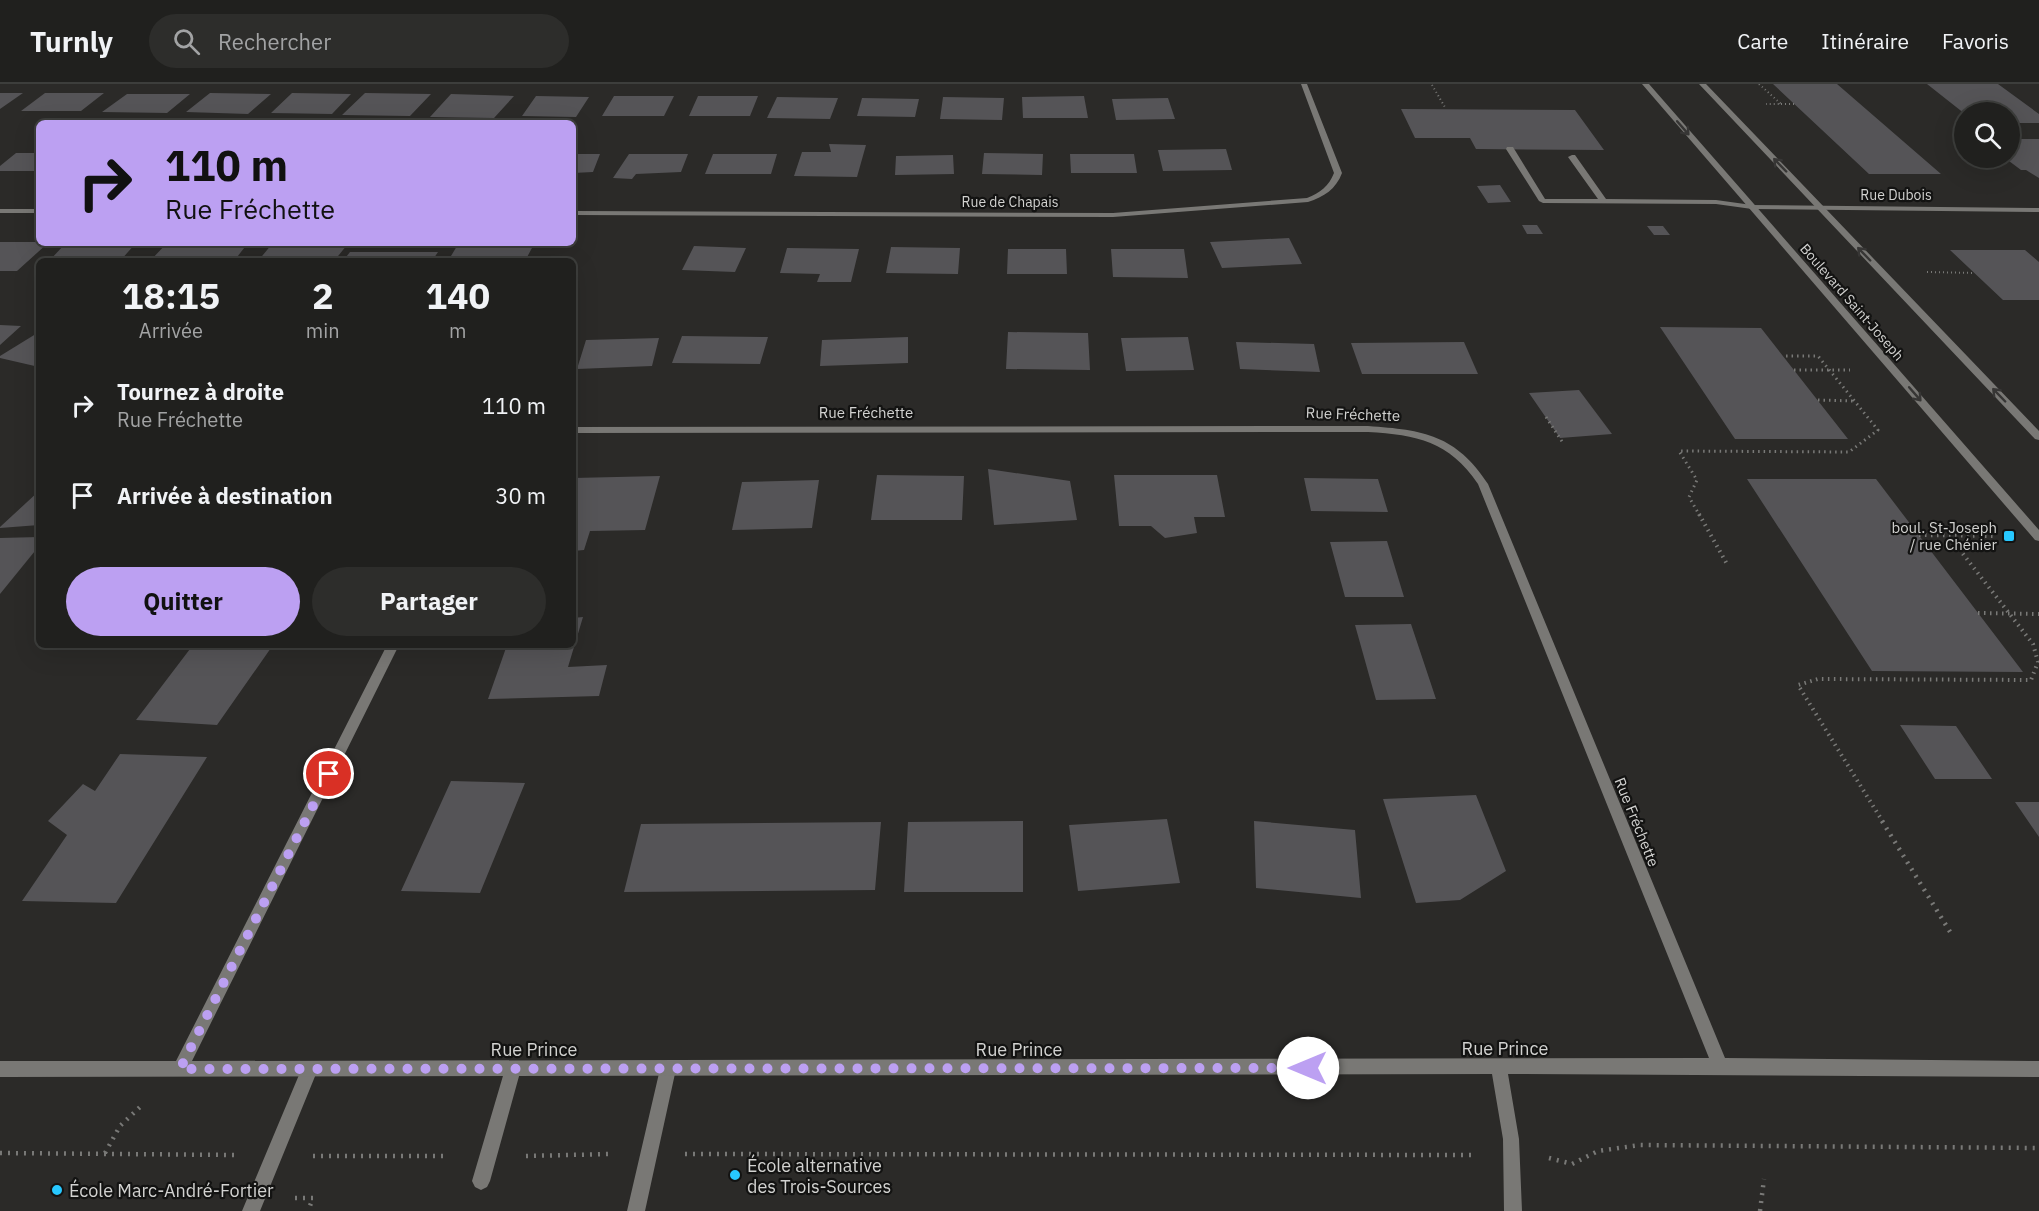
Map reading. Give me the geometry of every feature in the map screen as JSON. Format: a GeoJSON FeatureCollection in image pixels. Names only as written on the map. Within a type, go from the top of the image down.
{"type":"FeatureCollection","features":[{"type":"Feature","properties":{"kind":"street","name":"Rue de Chapais"},"geometry":{"type":"LineString","coordinates":[[576,213],[1088,215],[1276,204],[1308,200],[1319,196],[1334,184],[1338,173],[1304,84]]}},
{"type":"Feature","properties":{"kind":"street","name":"Boulevard Saint-Joseph"},"geometry":{"type":"LineString","coordinates":[[1645,84],[2039,537]]}},
{"type":"Feature","properties":{"kind":"street"},"geometry":{"type":"LineString","coordinates":[[1702,84],[2039,437]]}},
{"type":"Feature","properties":{"kind":"street","name":"Rue Dubois"},"geometry":{"type":"LineString","coordinates":[[1510,149],[1543,201],[1716,202],[1752,207],[2039,210]]}},
{"type":"Feature","properties":{"kind":"street"},"geometry":{"type":"LineString","coordinates":[[1572,157],[1603,201]]}},
{"type":"Feature","properties":{"kind":"street"},"geometry":{"type":"LineString","coordinates":[[0,211],[36,211]]}},
{"type":"Feature","properties":{"kind":"street","name":"Rue Fréchette"},"geometry":{"type":"LineString","coordinates":[[576,430],[1368,429],[1416,433],[1437,440],[1457,452],[1474,467],[1483,484],[1720,1066]]}},
{"type":"Feature","properties":{"kind":"street"},"geometry":{"type":"LineString","coordinates":[[180,1069],[391,648]]}},
{"type":"Feature","properties":{"kind":"street","name":"Rue Prince"},"geometry":{"type":"LineString","coordinates":[[0,1069],[1720,1066],[2039,1069]]}},
{"type":"Feature","properties":{"kind":"street"},"geometry":{"type":"LineString","coordinates":[[1498,1067],[1508,1102],[1514,1155],[1513,1211]]}},
{"type":"Feature","properties":{"kind":"street"},"geometry":{"type":"LineString","coordinates":[[251,1211],[310,1069]]}},
{"type":"Feature","properties":{"kind":"street"},"geometry":{"type":"LineString","coordinates":[[482,1181],[513,1069]]}},
{"type":"Feature","properties":{"kind":"street"},"geometry":{"type":"LineString","coordinates":[[636,1211],[668,1069]]}},
{"type":"Feature","properties":{"kind":"path"},"geometry":{"type":"LineString","coordinates":[[1760,84],[1781,104]]}},
{"type":"Feature","properties":{"kind":"path"},"geometry":{"type":"LineString","coordinates":[[1432,85],[1446,110]]}},
{"type":"Feature","properties":{"kind":"path"},"geometry":{"type":"LineString","coordinates":[[1760,104],[1795,104]]}},
{"type":"Feature","properties":{"kind":"path"},"geometry":{"type":"LineString","coordinates":[[1918,272],[1974,273]]}},
{"type":"Feature","properties":{"kind":"path"},"geometry":{"type":"LineString","coordinates":[[1727,564],[1689,497],[1697,480],[1679,451],[1849,452],[1878,430],[1818,356],[1783,356]]}},
{"type":"Feature","properties":{"kind":"path"},"geometry":{"type":"LineString","coordinates":[[1794,370],[1855,370]]}},
{"type":"Feature","properties":{"kind":"path"},"geometry":{"type":"LineString","coordinates":[[1818,400],[1854,401]]}},
{"type":"Feature","properties":{"kind":"path"},"geometry":{"type":"LineString","coordinates":[[1546,417],[1563,443]]}},
{"type":"Feature","properties":{"kind":"path"},"geometry":{"type":"LineString","coordinates":[[1919,536],[1993,536]]}},
{"type":"Feature","properties":{"kind":"path"},"geometry":{"type":"LineString","coordinates":[[1949,536],[2033,644],[2038,662],[2031,680],[1818,679],[1798,685],[1952,935]]}},
{"type":"Feature","properties":{"kind":"path"},"geometry":{"type":"LineString","coordinates":[[1978,613],[2039,614]]}},
{"type":"Feature","properties":{"kind":"path"},"geometry":{"type":"LineString","coordinates":[[105,1154],[120,1126]]}},
{"type":"Feature","properties":{"kind":"path"},"geometry":{"type":"LineString","coordinates":[[317,1156],[649,1153],[1514,1155],[1549,1158],[1572,1164],[1598,1151],[1640,1145],[2039,1148]]}},
{"type":"Feature","properties":{"kind":"path"},"geometry":{"type":"LineString","coordinates":[[0,1153],[236,1155]]}},
{"type":"Feature","properties":{"kind":"path"},"geometry":{"type":"LineString","coordinates":[[1760,1211],[1764,1179]]}},
{"type":"Feature","properties":{"kind":"path"},"geometry":{"type":"LineString","coordinates":[[308,1211],[313,1198]]}},
{"type":"Feature","properties":{"kind":"building"},"geometry":{"type":"Polygon","coordinates":[[[1773,84],[1837,84],[1941,174],[1869,174],[1773,84]]]}},
{"type":"Feature","properties":{"kind":"building"},"geometry":{"type":"Polygon","coordinates":[[[1927,84],[1998,84],[2039,114],[2039,123],[2020,123],[2020,102],[1954,102],[1954,105],[1927,84]]]}},
{"type":"Feature","properties":{"kind":"building"},"geometry":{"type":"Polygon","coordinates":[[[0,93],[23,93],[0,109],[0,93]]]}},
{"type":"Feature","properties":{"kind":"building"},"geometry":{"type":"Polygon","coordinates":[[[45,93],[104,93],[81,111],[21,111],[45,93]]]}},
{"type":"Feature","properties":{"kind":"building"},"geometry":{"type":"Polygon","coordinates":[[[210,93],[271,94],[248,114],[186,112],[210,93]]]}},
{"type":"Feature","properties":{"kind":"building"},"geometry":{"type":"Polygon","coordinates":[[[292,93],[351,94],[332,114],[271,113],[292,93]]]}},
{"type":"Feature","properties":{"kind":"building"},"geometry":{"type":"Polygon","coordinates":[[[365,93],[431,94],[410,116],[342,115],[365,93]]]}},
{"type":"Feature","properties":{"kind":"building"},"geometry":{"type":"Polygon","coordinates":[[[127,94],[190,94],[167,113],[102,112],[127,94]]]}},
{"type":"Feature","properties":{"kind":"building"},"geometry":{"type":"Polygon","coordinates":[[[451,94],[514,96],[494,118],[430,117],[451,94]]]}},
{"type":"Feature","properties":{"kind":"building"},"geometry":{"type":"Polygon","coordinates":[[[536,96],[589,97],[576,117],[522,116],[536,96]]]}},
{"type":"Feature","properties":{"kind":"building"},"geometry":{"type":"Polygon","coordinates":[[[614,96],[674,96],[664,116],[602,116],[614,96]]]}},
{"type":"Feature","properties":{"kind":"building"},"geometry":{"type":"Polygon","coordinates":[[[698,96],[758,96],[750,116],[689,116],[698,96]]]}},
{"type":"Feature","properties":{"kind":"building"},"geometry":{"type":"Polygon","coordinates":[[[1084,96],[1088,118],[1023,118],[1022,97],[1084,96]]]}},
{"type":"Feature","properties":{"kind":"building"},"geometry":{"type":"Polygon","coordinates":[[[777,97],[838,98],[830,119],[767,118],[777,97]]]}},
{"type":"Feature","properties":{"kind":"building"},"geometry":{"type":"Polygon","coordinates":[[[943,97],[1004,98],[1002,120],[940,119],[943,97]]]}},
{"type":"Feature","properties":{"kind":"building"},"geometry":{"type":"Polygon","coordinates":[[[862,98],[919,99],[915,117],[857,116],[862,98]]]}},
{"type":"Feature","properties":{"kind":"building"},"geometry":{"type":"Polygon","coordinates":[[[1168,98],[1175,119],[1116,120],[1112,99],[1168,98]]]}},
{"type":"Feature","properties":{"kind":"building"},"geometry":{"type":"Polygon","coordinates":[[[1401,109],[1575,110],[1604,150],[1476,149],[1470,138],[1415,138],[1401,109]]]}},
{"type":"Feature","properties":{"kind":"building"},"geometry":{"type":"Polygon","coordinates":[[[2020,139],[2039,139],[2039,178],[2026,170],[2018,168],[2020,139]]]}},
{"type":"Feature","properties":{"kind":"building"},"geometry":{"type":"Polygon","coordinates":[[[829,144],[866,145],[857,177],[794,176],[802,152],[831,152],[829,144]]]}},
{"type":"Feature","properties":{"kind":"building"},"geometry":{"type":"Polygon","coordinates":[[[1226,149],[1232,170],[1163,171],[1158,150],[1226,149]]]}},
{"type":"Feature","properties":{"kind":"building"},"geometry":{"type":"Polygon","coordinates":[[[16,153],[36,153],[36,171],[0,171],[0,166],[16,153]]]}},
{"type":"Feature","properties":{"kind":"building"},"geometry":{"type":"Polygon","coordinates":[[[984,153],[1043,154],[1042,175],[982,174],[984,153]]]}},
{"type":"Feature","properties":{"kind":"building"},"geometry":{"type":"Polygon","coordinates":[[[576,154],[600,154],[593,172],[576,173],[576,154]]]}},
{"type":"Feature","properties":{"kind":"building"},"geometry":{"type":"Polygon","coordinates":[[[629,154],[688,154],[681,172],[636,174],[632,179],[613,178],[629,154]]]}},
{"type":"Feature","properties":{"kind":"building"},"geometry":{"type":"Polygon","coordinates":[[[713,154],[777,154],[771,174],[705,174],[713,154]]]}},
{"type":"Feature","properties":{"kind":"building"},"geometry":{"type":"Polygon","coordinates":[[[1070,154],[1134,154],[1137,173],[1071,173],[1070,154]]]}},
{"type":"Feature","properties":{"kind":"building"},"geometry":{"type":"Polygon","coordinates":[[[953,155],[954,174],[895,175],[896,156],[953,155]]]}},
{"type":"Feature","properties":{"kind":"building"},"geometry":{"type":"Polygon","coordinates":[[[1500,185],[1511,202],[1488,203],[1477,186],[1500,185]]]}},
{"type":"Feature","properties":{"kind":"building"},"geometry":{"type":"Polygon","coordinates":[[[1522,225],[1537,225],[1543,234],[1527,234],[1522,225]]]}},
{"type":"Feature","properties":{"kind":"building"},"geometry":{"type":"Polygon","coordinates":[[[1647,226],[1663,226],[1670,235],[1654,235],[1647,226]]]}},
{"type":"Feature","properties":{"kind":"building"},"geometry":{"type":"Polygon","coordinates":[[[1289,238],[1302,264],[1222,268],[1210,242],[1289,238]]]}},
{"type":"Feature","properties":{"kind":"building"},"geometry":{"type":"Polygon","coordinates":[[[0,242],[36,242],[36,246],[45,246],[17,271],[0,271],[0,242]]]}},
{"type":"Feature","properties":{"kind":"building"},"geometry":{"type":"Polygon","coordinates":[[[63,246],[133,246],[123,258],[52,258],[63,246]]]}},
{"type":"Feature","properties":{"kind":"building"},"geometry":{"type":"Polygon","coordinates":[[[164,246],[246,246],[236,258],[153,258],[164,246]]]}},
{"type":"Feature","properties":{"kind":"building"},"geometry":{"type":"Polygon","coordinates":[[[270,246],[346,246],[336,258],[260,258],[270,246]]]}},
{"type":"Feature","properties":{"kind":"building"},"geometry":{"type":"Polygon","coordinates":[[[457,246],[533,246],[527,258],[450,258],[457,246]]]}},
{"type":"Feature","properties":{"kind":"building"},"geometry":{"type":"Polygon","coordinates":[[[694,246],[746,248],[735,272],[682,270],[694,246]]]}},
{"type":"Feature","properties":{"kind":"building"},"geometry":{"type":"Polygon","coordinates":[[[891,247],[960,248],[958,274],[886,273],[891,247]]]}},
{"type":"Feature","properties":{"kind":"building"},"geometry":{"type":"Polygon","coordinates":[[[787,248],[859,249],[851,282],[817,282],[820,274],[780,273],[787,248]]]}},
{"type":"Feature","properties":{"kind":"building"},"geometry":{"type":"Polygon","coordinates":[[[1008,249],[1066,249],[1067,274],[1007,274],[1008,249]]]}},
{"type":"Feature","properties":{"kind":"building"},"geometry":{"type":"Polygon","coordinates":[[[1111,249],[1184,249],[1188,278],[1113,277],[1111,249]]]}},
{"type":"Feature","properties":{"kind":"building"},"geometry":{"type":"Polygon","coordinates":[[[1950,250],[2025,250],[2039,262],[2039,300],[2003,300],[1950,250]]]}},
{"type":"Feature","properties":{"kind":"building"},"geometry":{"type":"Polygon","coordinates":[[[350,252],[438,252],[434,258],[345,258],[350,252]]]}},
{"type":"Feature","properties":{"kind":"building"},"geometry":{"type":"Polygon","coordinates":[[[0,325],[21,326],[0,345],[0,325]]]}},
{"type":"Feature","properties":{"kind":"building"},"geometry":{"type":"Polygon","coordinates":[[[1660,327],[1761,328],[1848,439],[1735,439],[1660,327]]]}},
{"type":"Feature","properties":{"kind":"building"},"geometry":{"type":"Polygon","coordinates":[[[1008,332],[1088,333],[1090,370],[1006,369],[1008,332]]]}},
{"type":"Feature","properties":{"kind":"building"},"geometry":{"type":"Polygon","coordinates":[[[36,334],[36,366],[0,358],[36,334]]]}},
{"type":"Feature","properties":{"kind":"building"},"geometry":{"type":"Polygon","coordinates":[[[682,336],[768,337],[760,364],[672,363],[682,336]]]}},
{"type":"Feature","properties":{"kind":"building"},"geometry":{"type":"Polygon","coordinates":[[[908,337],[908,363],[820,366],[822,340],[908,337]]]}},
{"type":"Feature","properties":{"kind":"building"},"geometry":{"type":"Polygon","coordinates":[[[1188,337],[1194,370],[1126,371],[1121,338],[1188,337]]]}},
{"type":"Feature","properties":{"kind":"building"},"geometry":{"type":"Polygon","coordinates":[[[659,338],[652,366],[577,369],[586,340],[659,338]]]}},
{"type":"Feature","properties":{"kind":"building"},"geometry":{"type":"Polygon","coordinates":[[[1236,342],[1314,344],[1320,372],[1240,369],[1236,342]]]}},
{"type":"Feature","properties":{"kind":"building"},"geometry":{"type":"Polygon","coordinates":[[[1464,342],[1478,374],[1362,374],[1351,343],[1464,342]]]}},
{"type":"Feature","properties":{"kind":"building"},"geometry":{"type":"Polygon","coordinates":[[[1579,390],[1612,434],[1560,438],[1529,393],[1579,390]]]}},
{"type":"Feature","properties":{"kind":"building"},"geometry":{"type":"Polygon","coordinates":[[[988,469],[1070,481],[1077,520],[994,525],[988,469]]]}},
{"type":"Feature","properties":{"kind":"building"},"geometry":{"type":"Polygon","coordinates":[[[877,475],[964,476],[962,520],[871,520],[877,475]]]}},
{"type":"Feature","properties":{"kind":"building"},"geometry":{"type":"Polygon","coordinates":[[[1114,475],[1217,475],[1225,517],[1194,517],[1197,533],[1165,538],[1151,526],[1119,526],[1114,475]]]}},
{"type":"Feature","properties":{"kind":"building"},"geometry":{"type":"Polygon","coordinates":[[[660,476],[645,530],[590,531],[584,550],[576,551],[576,478],[660,476]]]}},
{"type":"Feature","properties":{"kind":"building"},"geometry":{"type":"Polygon","coordinates":[[[1304,478],[1378,479],[1388,512],[1311,511],[1304,478]]]}},
{"type":"Feature","properties":{"kind":"building"},"geometry":{"type":"Polygon","coordinates":[[[1747,479],[1876,479],[2023,672],[1872,671],[1747,479]]]}},
{"type":"Feature","properties":{"kind":"building"},"geometry":{"type":"Polygon","coordinates":[[[819,480],[812,528],[732,530],[742,482],[819,480]]]}},
{"type":"Feature","properties":{"kind":"building"},"geometry":{"type":"Polygon","coordinates":[[[36,494],[36,525],[0,527],[36,494]]]}},
{"type":"Feature","properties":{"kind":"building"},"geometry":{"type":"Polygon","coordinates":[[[36,537],[36,550],[0,594],[0,538],[36,537]]]}},
{"type":"Feature","properties":{"kind":"building"},"geometry":{"type":"Polygon","coordinates":[[[1387,541],[1404,597],[1345,597],[1330,542],[1387,541]]]}},
{"type":"Feature","properties":{"kind":"building"},"geometry":{"type":"Polygon","coordinates":[[[583,617],[576,640],[576,618],[583,617]]]}},
{"type":"Feature","properties":{"kind":"building"},"geometry":{"type":"Polygon","coordinates":[[[1411,624],[1436,699],[1376,700],[1355,625],[1411,624]]]}},
{"type":"Feature","properties":{"kind":"building"},"geometry":{"type":"Polygon","coordinates":[[[191,648],[271,648],[217,725],[136,720],[191,648]]]}},
{"type":"Feature","properties":{"kind":"building"},"geometry":{"type":"Polygon","coordinates":[[[506,648],[574,648],[568,667],[607,665],[599,696],[488,699],[506,648]]]}},
{"type":"Feature","properties":{"kind":"building"},"geometry":{"type":"Polygon","coordinates":[[[1900,725],[1956,726],[1992,779],[1935,779],[1900,725]]]}},
{"type":"Feature","properties":{"kind":"building"},"geometry":{"type":"Polygon","coordinates":[[[120,754],[207,757],[116,903],[22,901],[67,835],[48,821],[83,784],[95,791],[120,754]]]}},
{"type":"Feature","properties":{"kind":"building"},"geometry":{"type":"Polygon","coordinates":[[[451,781],[525,783],[480,893],[401,891],[451,781]]]}},
{"type":"Feature","properties":{"kind":"building"},"geometry":{"type":"Polygon","coordinates":[[[1476,795],[1506,871],[1460,900],[1416,903],[1383,799],[1476,795]]]}},
{"type":"Feature","properties":{"kind":"building"},"geometry":{"type":"Polygon","coordinates":[[[2015,802],[2039,802],[2039,837],[2015,802]]]}},
{"type":"Feature","properties":{"kind":"building"},"geometry":{"type":"Polygon","coordinates":[[[1167,819],[1180,883],[1078,891],[1069,825],[1167,819]]]}},
{"type":"Feature","properties":{"kind":"building"},"geometry":{"type":"Polygon","coordinates":[[[1023,821],[1023,892],[904,892],[908,822],[1023,821]]]}},
{"type":"Feature","properties":{"kind":"building"},"geometry":{"type":"Polygon","coordinates":[[[1254,821],[1355,830],[1361,898],[1256,888],[1254,821]]]}},
{"type":"Feature","properties":{"kind":"building"},"geometry":{"type":"Polygon","coordinates":[[[881,822],[875,890],[624,892],[641,824],[881,822]]]}},
{"type":"Feature","properties":{"kind":"place","name":"boul. St-Joseph / rue Chénier"},"geometry":{"type":"Point","coordinates":[2009,536]}},
{"type":"Feature","properties":{"kind":"place","name":"École alternative des Trois-Sources"},"geometry":{"type":"Point","coordinates":[735,1175]}},
{"type":"Feature","properties":{"kind":"place","name":"École Marc-André-Fortier"},"geometry":{"type":"Point","coordinates":[57,1190]}},
{"type":"Feature","properties":{"kind":"route"},"geometry":{"type":"LineString","coordinates":[[329,774],[180,1069],[1308,1068]]}}]}
